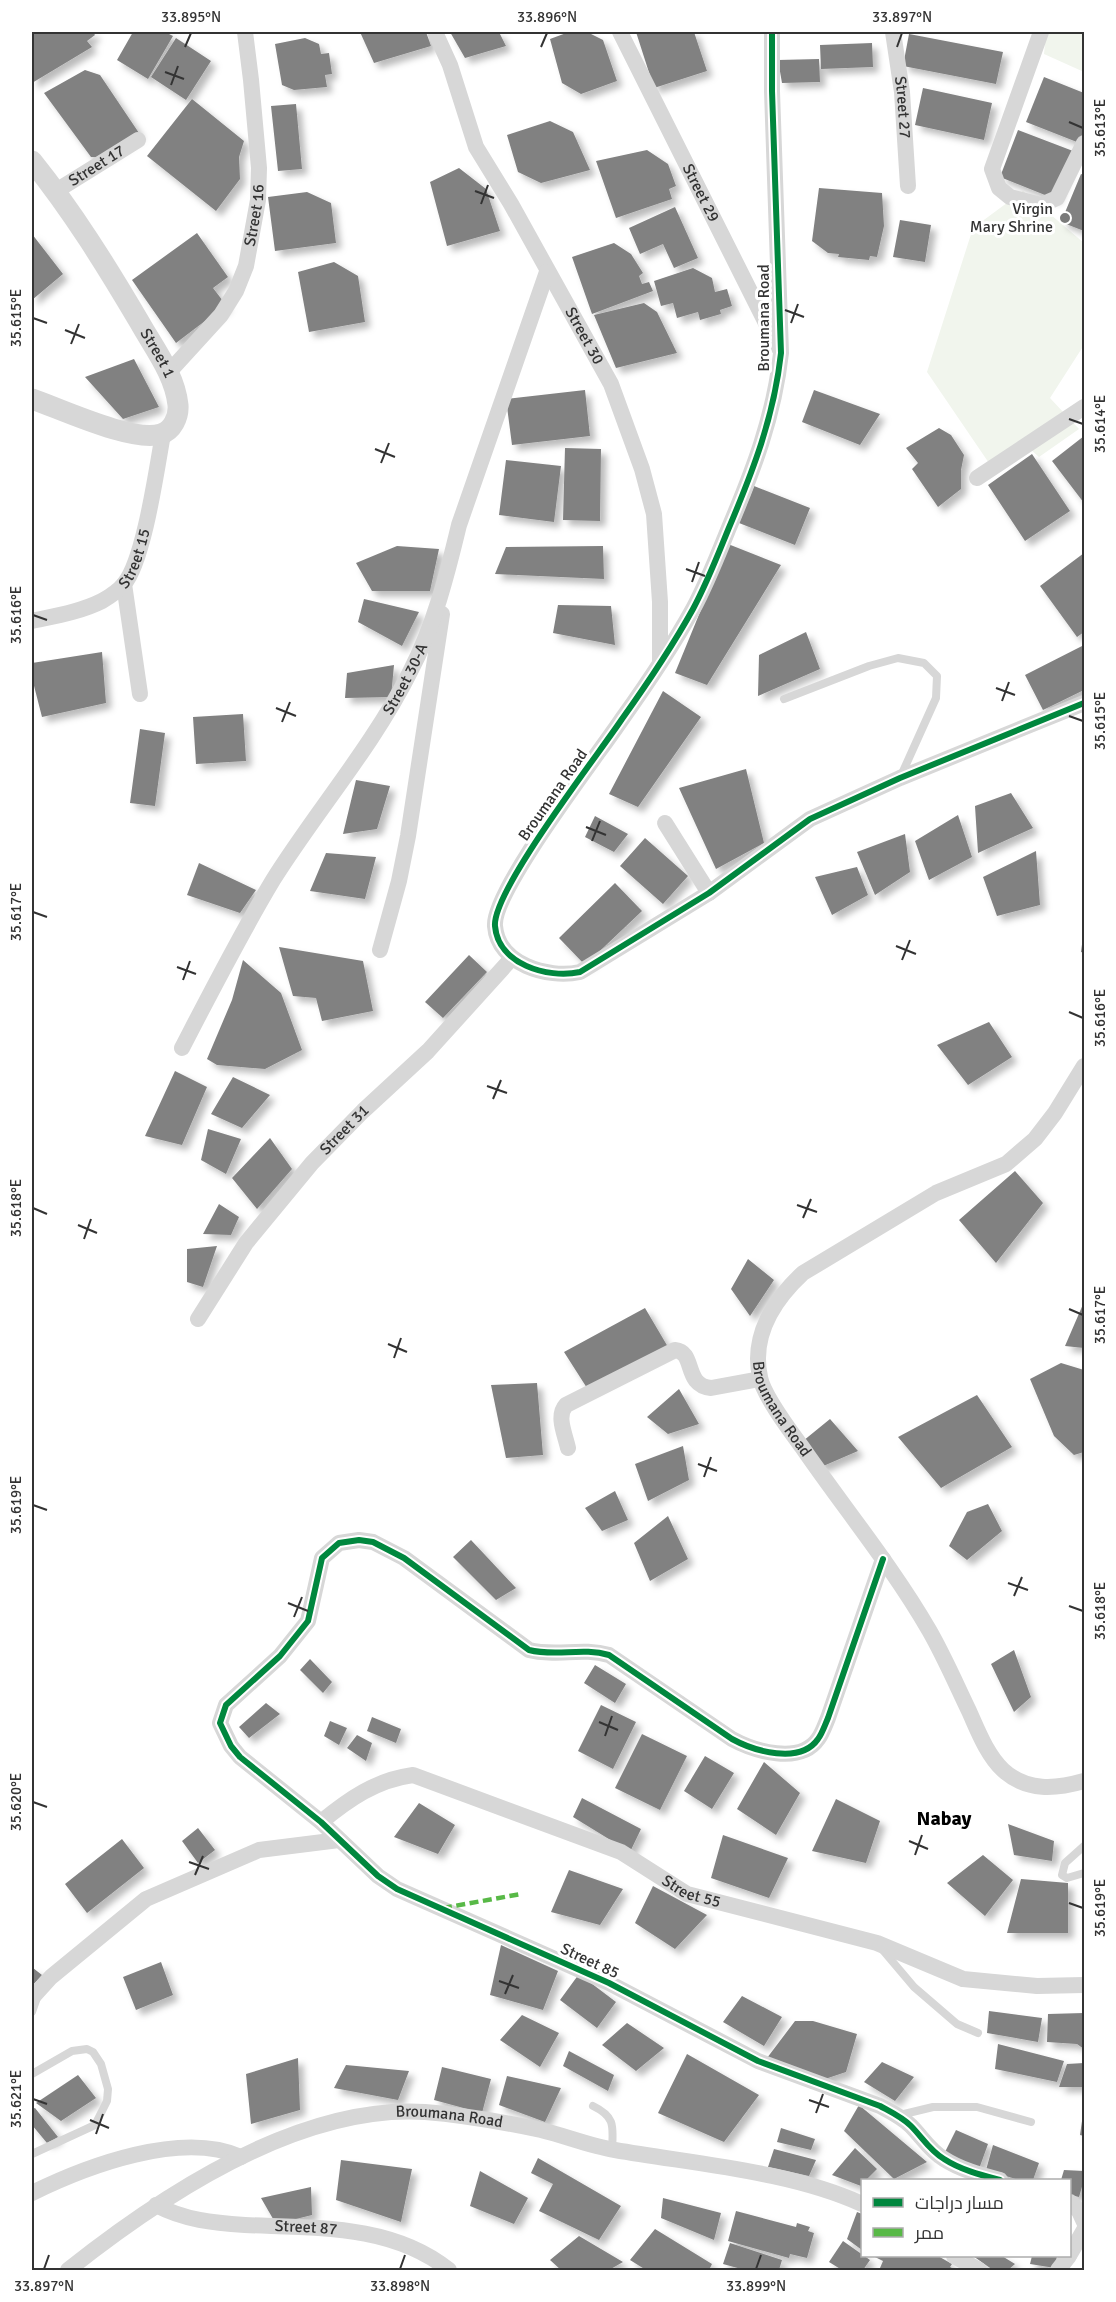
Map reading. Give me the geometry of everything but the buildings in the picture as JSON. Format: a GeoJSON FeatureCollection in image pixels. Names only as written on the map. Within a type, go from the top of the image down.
{"type":"FeatureCollection","features":[{"type":"Feature","properties":{"kind":"street","name":"Street 16"},"geometry":{"type":"LineString","coordinates":[[169,372],[221,315],[236,291],[246,266],[258,200],[259,168],[245,32]]}},
{"type":"Feature","properties":{"kind":"street","name":"Street 30"},"geometry":{"type":"LineString","coordinates":[[435,32],[450,65],[476,147],[511,204],[611,384],[642,469],[654,514],[660,602],[660,662]]}},
{"type":"Feature","properties":{"kind":"street","name":"Street 29"},"geometry":{"type":"LineString","coordinates":[[620,32],[781,353]]}},
{"type":"Feature","properties":{"kind":"street","name":"Broumana Road"},"geometry":{"type":"LineString","coordinates":[[512,958],[502,948],[495,926],[498,906],[526,857],[660,662],[705,585],[755,468],[768,424],[778,383],[781,353],[772,103],[772,32]]}},
{"type":"Feature","properties":{"kind":"street","name":"Street 27"},"geometry":{"type":"LineString","coordinates":[[894,32],[902,92],[908,186]]}},
{"type":"Feature","properties":{"kind":"street"},"geometry":{"type":"LineString","coordinates":[[1041,32],[992,169],[994,177],[999,188],[1010,197],[1041,205],[1057,198],[1084,143]]}},
{"type":"Feature","properties":{"kind":"street","name":"Street 17"},"geometry":{"type":"LineString","coordinates":[[56,191],[138,140]]}},
{"type":"Feature","properties":{"kind":"street","name":"Street 1"},"geometry":{"type":"LineString","coordinates":[[32,161],[56,191],[111,274],[169,372],[178,407],[174,425],[163,434]]}},
{"type":"Feature","properties":{"kind":"street","name":"Street 30-A"},"geometry":{"type":"LineString","coordinates":[[182,1048],[274,879],[369,739],[410,672],[430,628],[449,568],[459,525],[547,272]]}},
{"type":"Feature","properties":{"kind":"street"},"geometry":{"type":"LineString","coordinates":[[32,399],[129,434],[147,437],[163,434]]}},
{"type":"Feature","properties":{"kind":"street"},"geometry":{"type":"LineString","coordinates":[[977,477],[1084,407]]}},
{"type":"Feature","properties":{"kind":"street","name":"Street 15"},"geometry":{"type":"LineString","coordinates":[[32,621],[77,611],[104,600],[124,584],[136,559],[143,536],[163,434]]}},
{"type":"Feature","properties":{"kind":"street"},"geometry":{"type":"LineString","coordinates":[[380,950],[399,881],[408,836],[449,568]]}},
{"type":"Feature","properties":{"kind":"street"},"geometry":{"type":"LineString","coordinates":[[124,584],[140,694]]}},
{"type":"Feature","properties":{"kind":"street"},"geometry":{"type":"LineString","coordinates":[[512,958],[547,973],[568,975],[580,972],[709,893],[810,819],[900,778],[1084,703]]}},
{"type":"Feature","properties":{"kind":"street"},"geometry":{"type":"LineString","coordinates":[[664,823],[709,893]]}},
{"type":"Feature","properties":{"kind":"street","name":"Street 31"},"geometry":{"type":"LineString","coordinates":[[198,1319],[246,1243],[312,1163],[363,1111],[428,1051],[512,958]]}},
{"type":"Feature","properties":{"kind":"street","name":"Broumana Road"},"geometry":{"type":"LineString","coordinates":[[1084,1066],[1055,1113],[1035,1139],[1006,1164],[936,1193],[803,1274],[784,1291],[772,1308],[763,1329],[759,1354],[760,1379],[782,1419],[912,1600],[940,1649],[984,1743],[1003,1770],[1017,1779],[1046,1788],[1063,1787],[1084,1781]]}},
{"type":"Feature","properties":{"kind":"street"},"geometry":{"type":"LineString","coordinates":[[568,1448],[560,1416],[566,1405],[675,1350],[680,1350],[684,1354],[694,1379],[704,1387],[711,1388],[760,1379]]}},
{"type":"Feature","properties":{"kind":"street","name":"Street 85"},"geometry":{"type":"LineString","coordinates":[[883,1559],[828,1718],[818,1740],[806,1750],[768,1753],[751,1749],[732,1739],[609,1655],[596,1651],[553,1654],[529,1650],[404,1558],[372,1542],[359,1540],[339,1543],[321,1558],[308,1620],[280,1656],[226,1705],[220,1723],[231,1746],[240,1757],[321,1822],[378,1876],[397,1889],[609,1983],[758,2061],[880,2106],[899,2116],[943,2159],[994,2179]]}},
{"type":"Feature","properties":{"kind":"street","name":"Street 55"},"geometry":{"type":"LineString","coordinates":[[321,1822],[368,1788],[396,1778],[413,1776],[621,1852],[687,1894],[876,1943],[963,1979],[1037,1986],[1084,1985]]}},
{"type":"Feature","properties":{"kind":"street"},"geometry":{"type":"LineString","coordinates":[[32,1998],[51,1977],[146,1899],[259,1851],[339,1840]]}},
{"type":"Feature","properties":{"kind":"street","name":"Broumana Road"},"geometry":{"type":"LineString","coordinates":[[68,2271],[105,2241],[156,2205],[241,2157],[291,2135],[383,2112],[425,2112],[542,2131],[612,2150],[804,2184],[861,2204]]}},
{"type":"Feature","properties":{"kind":"street"},"geometry":{"type":"LineString","coordinates":[[32,2193],[102,2163],[168,2149],[213,2148],[241,2157]]}},
{"type":"Feature","properties":{"kind":"street"},"geometry":{"type":"LineString","coordinates":[[1071,2203],[1079,2211],[1084,2222]]}},
{"type":"Feature","properties":{"kind":"street","name":"Street 87"},"geometry":{"type":"LineString","coordinates":[[156,2205],[175,2215],[192,2220],[338,2230],[382,2237],[412,2246],[436,2260],[449,2271]]}},
{"type":"Feature","properties":{"kind":"street"},"geometry":{"type":"LineString","coordinates":[[1071,2252],[1084,2230]]}},
{"type":"Feature","properties":{"kind":"street"},"geometry":{"type":"LineString","coordinates":[[956,2257],[979,2271]]}},
{"type":"Feature","properties":{"kind":"street"},"geometry":{"type":"LineString","coordinates":[[1058,2271],[1068,2257]]}},
{"type":"Feature","properties":{"kind":"lane"},"geometry":{"type":"LineString","coordinates":[[784,699],[869,666],[898,658],[924,663],[937,676],[936,698],[900,778]]}},
{"type":"Feature","properties":{"kind":"lane"},"geometry":{"type":"LineString","coordinates":[[1084,1846],[1065,1863],[1062,1875],[1067,1878],[1084,1873]]}},
{"type":"Feature","properties":{"kind":"lane"},"geometry":{"type":"LineString","coordinates":[[876,1943],[914,1987],[957,2024],[978,2033]]}},
{"type":"Feature","properties":{"kind":"lane"},"geometry":{"type":"LineString","coordinates":[[32,2012],[40,1989],[51,1977]]}},
{"type":"Feature","properties":{"kind":"lane"},"geometry":{"type":"LineString","coordinates":[[32,2074],[72,2050],[87,2049],[99,2058],[109,2096],[94,2125],[32,2154]]}},
{"type":"Feature","properties":{"kind":"lane"},"geometry":{"type":"LineString","coordinates":[[593,2106],[609,2116],[613,2126],[612,2150]]}},
{"type":"Feature","properties":{"kind":"lane"},"geometry":{"type":"LineString","coordinates":[[899,2116],[933,2107],[977,2107],[1031,2122]]}},
{"type":"Feature","properties":{"kind":"shaded area"},"geometry":{"type":"Polygon","coordinates":[[[1046,32],[1084,32],[1084,72],[1044,54],[1046,32]]]}},
{"type":"Feature","properties":{"kind":"shaded area"},"geometry":{"type":"Polygon","coordinates":[[[1023,191],[1084,243],[1084,345],[1050,398],[1079,429],[1039,457],[1030,449],[993,469],[927,372],[973,228],[1023,191]]]}},
{"type":"Feature","properties":{"kind":"marked path"},"geometry":{"type":"LineString","coordinates":[[443,1908],[521,1894]]}},
{"type":"Feature","properties":{"kind":"cycle path"},"geometry":{"type":"LineString","coordinates":[[772,32],[781,353],[768,422],[746,486],[693,609],[650,679],[548,823],[510,884],[499,909],[495,926],[498,939],[505,950],[526,966],[553,973],[580,972],[709,893],[810,819],[900,778],[1084,703]]}},
{"type":"Feature","properties":{"kind":"cycle path"},"geometry":{"type":"LineString","coordinates":[[883,1559],[828,1718],[818,1739],[810,1747],[800,1752],[777,1753],[741,1744],[609,1655],[529,1650],[404,1558],[373,1542],[359,1540],[339,1543],[322,1558],[308,1621],[280,1656],[226,1705],[220,1723],[231,1746],[240,1757],[321,1822],[378,1876],[397,1889],[609,1983],[758,2061],[880,2106],[908,2123],[939,2156],[964,2169],[996,2179]]}},
{"type":"Feature","properties":{"kind":"place","name":"Virgin Mary Shrine"},"geometry":{"type":"Point","coordinates":[1065,218]}},
{"type":"Feature","properties":{"kind":"district","name":"Nabay"},"geometry":{"type":"Point","coordinates":[944,1818]}}]}
